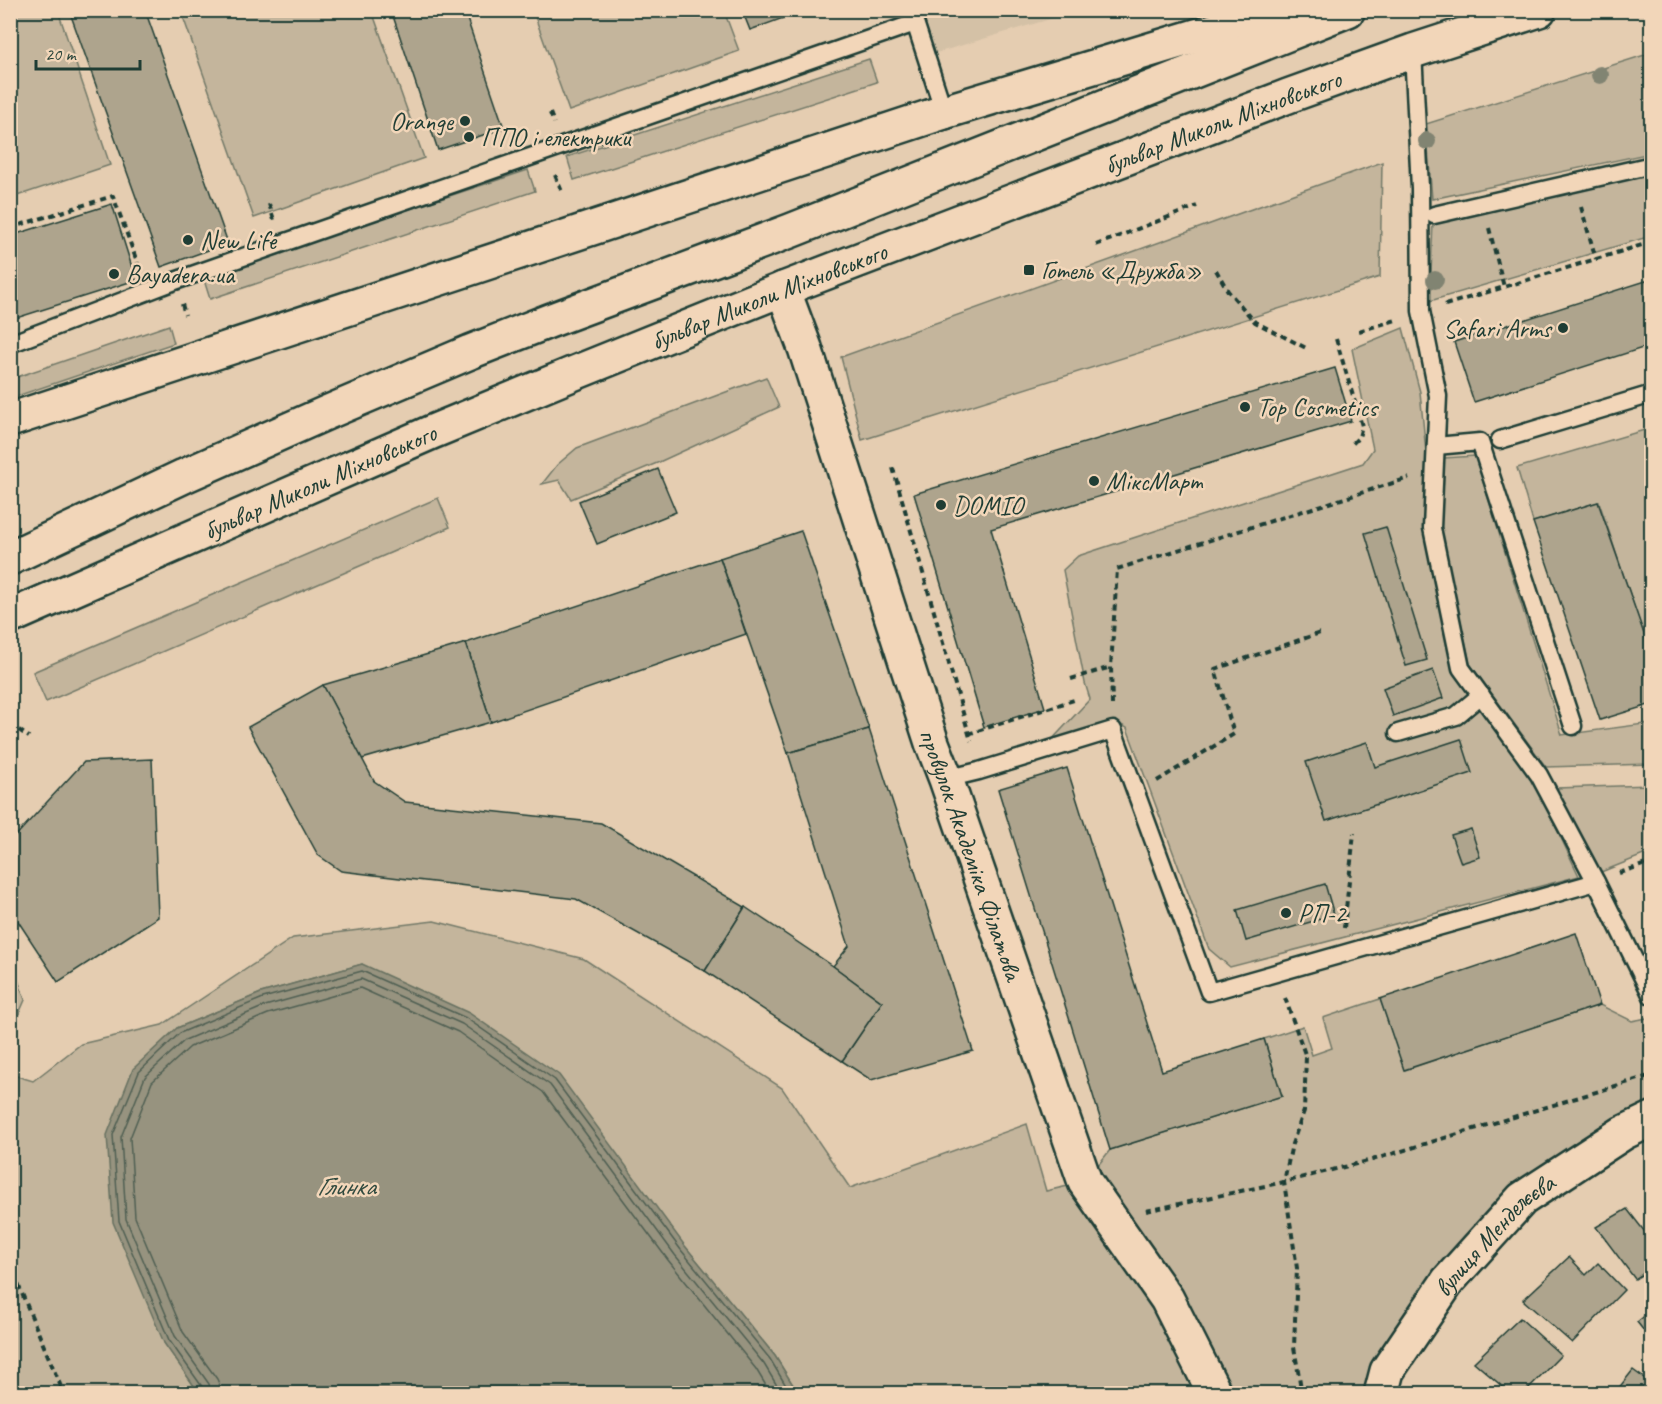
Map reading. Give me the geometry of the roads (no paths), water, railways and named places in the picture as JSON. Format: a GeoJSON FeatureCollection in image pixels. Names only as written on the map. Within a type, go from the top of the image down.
{"type":"FeatureCollection","features":[{"type":"Feature","properties":{"kind":"main road"},"geometry":{"type":"LineString","coordinates":[[10,420],[944,112],[1282,10]]}},
{"type":"Feature","properties":{"kind":"main road","name":"бульвар Миколи Міхновського"},"geometry":{"type":"LineString","coordinates":[[10,558],[293,427],[470,352],[801,226],[1348,10]]}},
{"type":"Feature","properties":{"kind":"main road","name":"бульвар Миколи Міхновського"},"geometry":{"type":"LineString","coordinates":[[10,617],[432,432],[783,289],[1277,100],[1413,51],[1539,10]]}},
{"type":"Feature","properties":{"kind":"main road","name":"провулок Академіка Філатова"},"geometry":{"type":"LineString","coordinates":[[783,289],[805,348],[932,743],[1084,1182],[1167,1299],[1215,1394]]}},
{"type":"Feature","properties":{"kind":"main road","name":"вулиця Менделєєва"},"geometry":{"type":"LineString","coordinates":[[1381,1394],[1387,1371],[1448,1281],[1522,1199],[1623,1133],[1652,1119]]}},
{"type":"Feature","properties":{"kind":"lane"},"geometry":{"type":"LineString","coordinates":[[10,344],[175,281],[913,17],[944,112]]}},
{"type":"Feature","properties":{"kind":"lane"},"geometry":{"type":"LineString","coordinates":[[1413,51],[1420,188],[1421,311],[1438,396],[1432,528],[1461,668],[1539,775],[1596,882],[1652,996]]}},
{"type":"Feature","properties":{"kind":"lane"},"geometry":{"type":"LineString","coordinates":[[1434,215],[1652,165]]}},
{"type":"Feature","properties":{"kind":"lane"},"geometry":{"type":"LineString","coordinates":[[1500,440],[1652,394]]}},
{"type":"Feature","properties":{"kind":"lane"},"geometry":{"type":"LineString","coordinates":[[1436,446],[1480,442],[1573,726]]}},
{"type":"Feature","properties":{"kind":"lane"},"geometry":{"type":"LineString","coordinates":[[1398,733],[1456,716],[1481,695]]}},
{"type":"Feature","properties":{"kind":"lane"},"geometry":{"type":"LineString","coordinates":[[946,779],[1113,730],[1209,992],[1596,882]]}},
{"type":"Feature","properties":{"kind":"water","name":"Глинка"},"geometry":{"type":"Polygon","coordinates":[[[362,964],[469,1013],[559,1075],[685,1246],[775,1356],[798,1393],[199,1393],[164,1343],[113,1222],[107,1135],[133,1069],[177,1028],[261,993],[362,964]]]}},
{"type":"Feature","properties":{"kind":"place","name":"Orange"},"geometry":{"type":"Point","coordinates":[465,121]}},
{"type":"Feature","properties":{"kind":"place","name":"ППО і електрики"},"geometry":{"type":"Point","coordinates":[469,137]}},
{"type":"Feature","properties":{"kind":"place","name":"New Life"},"geometry":{"type":"Point","coordinates":[188,240]}},
{"type":"Feature","properties":{"kind":"place","name":"Готель «Дружба»"},"geometry":{"type":"Point","coordinates":[1029,270]}},
{"type":"Feature","properties":{"kind":"place","name":"Bayadera.ua"},"geometry":{"type":"Point","coordinates":[114,274]}},
{"type":"Feature","properties":{"kind":"place","name":"Safari Arms"},"geometry":{"type":"Point","coordinates":[1563,328]}},
{"type":"Feature","properties":{"kind":"place","name":"Top Cosmetics"},"geometry":{"type":"Point","coordinates":[1245,407]}},
{"type":"Feature","properties":{"kind":"place","name":"МіксМарт"},"geometry":{"type":"Point","coordinates":[1094,481]}},
{"type":"Feature","properties":{"kind":"place","name":"DOMIO"},"geometry":{"type":"Point","coordinates":[941,505]}},
{"type":"Feature","properties":{"kind":"place","name":"РП-2"},"geometry":{"type":"Point","coordinates":[1286,913]}}]}
